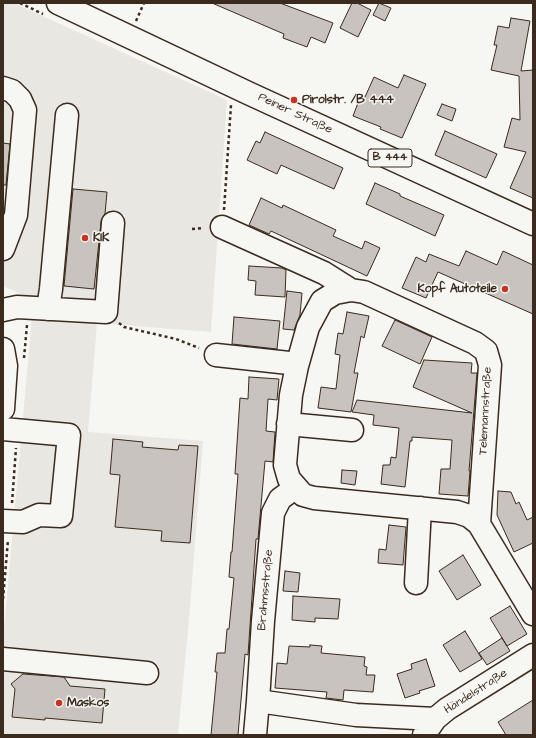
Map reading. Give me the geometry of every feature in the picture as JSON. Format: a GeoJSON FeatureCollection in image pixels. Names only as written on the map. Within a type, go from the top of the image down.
{"type":"FeatureCollection","features":[{"type":"Feature","properties":{"kind":"street","name":"Peiner Straße"},"geometry":{"type":"LineString","coordinates":[[58,3],[533,224]]}},
{"type":"Feature","properties":{"kind":"street"},"geometry":{"type":"LineString","coordinates":[[3,88],[12,92],[20,99],[24,110],[16,215],[8,222],[3,249]]}},
{"type":"Feature","properties":{"kind":"street"},"geometry":{"type":"LineString","coordinates":[[48,309],[67,116]]}},
{"type":"Feature","properties":{"kind":"street"},"geometry":{"type":"LineString","coordinates":[[10,309],[106,312],[113,223]]}},
{"type":"Feature","properties":{"kind":"street","name":"Telemannstraße"},"geometry":{"type":"LineString","coordinates":[[222,227],[324,272],[351,290]]}},
{"type":"Feature","properties":{"kind":"street","name":"Telemannstraße"},"geometry":{"type":"LineString","coordinates":[[295,488],[289,479],[285,465],[288,424],[291,395],[297,366],[308,327],[322,301],[335,293],[351,290],[364,292],[475,342],[486,351],[490,365],[479,524]]}},
{"type":"Feature","properties":{"kind":"street"},"geometry":{"type":"LineString","coordinates":[[3,349],[6,366],[3,409]]}},
{"type":"Feature","properties":{"kind":"street"},"geometry":{"type":"LineString","coordinates":[[216,355],[289,363],[297,366]]}},
{"type":"Feature","properties":{"kind":"street"},"geometry":{"type":"LineString","coordinates":[[288,424],[352,430]]}},
{"type":"Feature","properties":{"kind":"street"},"geometry":{"type":"LineString","coordinates":[[6,521],[23,522],[39,516],[61,516],[69,435],[10,430]]}},
{"type":"Feature","properties":{"kind":"street"},"geometry":{"type":"LineString","coordinates":[[295,488],[303,495],[314,498],[457,512],[468,516],[479,524],[533,614]]}},
{"type":"Feature","properties":{"kind":"street","name":"Brahmsstraße"},"geometry":{"type":"LineString","coordinates":[[255,735],[263,621],[273,513],[280,499],[295,488]]}},
{"type":"Feature","properties":{"kind":"street"},"geometry":{"type":"LineString","coordinates":[[416,583],[420,508]]}},
{"type":"Feature","properties":{"kind":"street","name":"Händelstraße"},"geometry":{"type":"LineString","coordinates":[[430,727],[459,701],[533,655]]}},
{"type":"Feature","properties":{"kind":"street"},"geometry":{"type":"LineString","coordinates":[[3,659],[147,673]]}},
{"type":"Feature","properties":{"kind":"street"},"geometry":{"type":"LineString","coordinates":[[258,701],[430,727]]}},
{"type":"Feature","properties":{"kind":"path"},"geometry":{"type":"LineString","coordinates":[[192,229],[222,227],[232,101],[238,88]]}},
{"type":"Feature","properties":{"kind":"path"},"geometry":{"type":"LineString","coordinates":[[10,309],[28,316],[24,361]]}},
{"type":"Feature","properties":{"kind":"path"},"geometry":{"type":"LineString","coordinates":[[106,312],[124,327],[176,338],[216,355]]}},
{"type":"Feature","properties":{"kind":"path"},"geometry":{"type":"LineString","coordinates":[[3,599],[10,430]]}},
{"type":"Feature","properties":{"kind":"shaded area"},"geometry":{"type":"Polygon","coordinates":[[[3,3],[14,3],[227,100],[211,332],[97,323],[88,432],[203,441],[178,735],[3,735],[3,640],[32,317],[27,297],[3,286],[3,3]]]}},
{"type":"Feature","properties":{"kind":"building"},"geometry":{"type":"Polygon","coordinates":[[[212,3],[280,3],[333,23],[325,43],[311,37],[307,47],[283,38],[284,34],[212,3]]]}},
{"type":"Feature","properties":{"kind":"building"},"geometry":{"type":"Polygon","coordinates":[[[352,3],[357,3],[371,10],[358,37],[340,28],[352,3]]]}},
{"type":"Feature","properties":{"kind":"building"},"geometry":{"type":"Polygon","coordinates":[[[379,3],[391,8],[385,21],[373,15],[379,3]]]}},
{"type":"Feature","properties":{"kind":"building"},"geometry":{"type":"Polygon","coordinates":[[[511,18],[530,21],[521,71],[533,70],[533,198],[510,188],[526,152],[504,147],[512,118],[520,120],[519,76],[491,70],[497,45],[494,45],[498,26],[509,28],[511,18]]]}},
{"type":"Feature","properties":{"kind":"building"},"geometry":{"type":"Polygon","coordinates":[[[404,75],[426,84],[402,138],[380,129],[381,127],[353,116],[361,95],[365,97],[374,77],[398,88],[404,75]]]}},
{"type":"Feature","properties":{"kind":"building"},"geometry":{"type":"Polygon","coordinates":[[[442,104],[456,109],[452,121],[437,115],[442,104]]]}},
{"type":"Feature","properties":{"kind":"building"},"geometry":{"type":"Polygon","coordinates":[[[445,131],[497,154],[486,178],[435,155],[445,131]]]}},
{"type":"Feature","properties":{"kind":"building"},"geometry":{"type":"Polygon","coordinates":[[[265,132],[343,168],[334,189],[281,165],[277,174],[247,160],[256,141],[260,143],[265,132]]]}},
{"type":"Feature","properties":{"kind":"building"},"geometry":{"type":"Polygon","coordinates":[[[3,143],[10,144],[6,185],[3,185],[3,143]]]}},
{"type":"Feature","properties":{"kind":"building"},"geometry":{"type":"Polygon","coordinates":[[[375,183],[400,194],[400,196],[444,215],[435,236],[366,204],[375,183]]]}},
{"type":"Feature","properties":{"kind":"building","name":"KIK"},"geometry":{"type":"Polygon","coordinates":[[[73,189],[107,192],[105,214],[101,222],[94,289],[64,286],[73,189]]]}},
{"type":"Feature","properties":{"kind":"building"},"geometry":{"type":"Polygon","coordinates":[[[261,198],[282,208],[283,205],[336,230],[333,236],[362,249],[365,241],[380,248],[367,276],[271,231],[269,234],[249,225],[261,198]]]}},
{"type":"Feature","properties":{"kind":"building","name":"Kopf Autoteile"},"geometry":{"type":"Polygon","coordinates":[[[466,251],[497,265],[503,251],[533,265],[533,314],[438,272],[426,298],[402,288],[416,257],[426,262],[429,254],[459,266],[466,251]]]}},
{"type":"Feature","properties":{"kind":"building"},"geometry":{"type":"Polygon","coordinates":[[[249,266],[282,268],[286,270],[285,297],[255,295],[256,281],[248,280],[249,266]]]}},
{"type":"Feature","properties":{"kind":"building"},"geometry":{"type":"Polygon","coordinates":[[[287,291],[302,293],[300,315],[294,330],[283,329],[287,291]]]}},
{"type":"Feature","properties":{"kind":"building"},"geometry":{"type":"Polygon","coordinates":[[[347,312],[369,316],[364,338],[361,336],[354,373],[358,373],[351,412],[318,408],[321,387],[336,389],[340,355],[335,354],[338,333],[343,334],[347,312]]]}},
{"type":"Feature","properties":{"kind":"building"},"geometry":{"type":"Polygon","coordinates":[[[234,317],[280,321],[277,349],[232,344],[234,317]]]}},
{"type":"Feature","properties":{"kind":"building"},"geometry":{"type":"Polygon","coordinates":[[[395,320],[432,337],[420,364],[382,346],[395,320]]]}},
{"type":"Feature","properties":{"kind":"building"},"geometry":{"type":"Polygon","coordinates":[[[424,360],[472,363],[471,373],[477,373],[468,496],[439,494],[441,469],[450,469],[452,440],[412,437],[412,441],[410,441],[405,487],[381,484],[383,465],[390,465],[391,457],[396,458],[399,428],[373,425],[374,415],[352,412],[357,400],[472,413],[413,387],[424,360]]]}},
{"type":"Feature","properties":{"kind":"building"},"geometry":{"type":"Polygon","coordinates":[[[249,377],[279,379],[277,400],[268,399],[266,431],[275,432],[273,462],[265,461],[258,539],[256,539],[248,655],[245,654],[238,735],[211,735],[217,672],[215,672],[217,653],[225,653],[234,578],[229,577],[238,474],[235,474],[240,398],[248,399],[249,377]]]}},
{"type":"Feature","properties":{"kind":"building"},"geometry":{"type":"Polygon","coordinates":[[[113,439],[143,442],[142,447],[178,450],[179,445],[198,446],[190,543],[161,541],[162,531],[115,527],[120,475],[110,474],[113,439]]]}},
{"type":"Feature","properties":{"kind":"building"},"geometry":{"type":"Polygon","coordinates":[[[342,470],[357,471],[355,485],[341,483],[342,470]]]}},
{"type":"Feature","properties":{"kind":"building"},"geometry":{"type":"Polygon","coordinates":[[[498,491],[511,492],[516,504],[519,502],[527,520],[533,517],[533,543],[514,552],[497,515],[498,491]]]}},
{"type":"Feature","properties":{"kind":"building"},"geometry":{"type":"Polygon","coordinates":[[[389,525],[406,527],[403,565],[378,563],[379,549],[386,550],[389,525]]]}},
{"type":"Feature","properties":{"kind":"building"},"geometry":{"type":"Polygon","coordinates":[[[463,555],[481,585],[457,600],[439,571],[463,555]]]}},
{"type":"Feature","properties":{"kind":"building"},"geometry":{"type":"Polygon","coordinates":[[[285,571],[300,573],[298,592],[283,591],[285,571]]]}},
{"type":"Feature","properties":{"kind":"building"},"geometry":{"type":"Polygon","coordinates":[[[293,596],[340,599],[338,619],[315,618],[315,622],[292,620],[293,596]]]}},
{"type":"Feature","properties":{"kind":"building"},"geometry":{"type":"Polygon","coordinates":[[[510,606],[527,634],[507,646],[490,618],[510,606]]]}},
{"type":"Feature","properties":{"kind":"building"},"geometry":{"type":"Polygon","coordinates":[[[465,631],[482,659],[460,672],[443,645],[465,631]]]}},
{"type":"Feature","properties":{"kind":"building"},"geometry":{"type":"Polygon","coordinates":[[[502,638],[510,651],[487,665],[479,653],[502,638]]]}},
{"type":"Feature","properties":{"kind":"building"},"geometry":{"type":"Polygon","coordinates":[[[310,645],[322,646],[321,653],[365,657],[364,666],[367,667],[366,675],[375,675],[373,692],[344,690],[343,700],[326,698],[327,692],[275,688],[277,663],[287,664],[289,646],[310,647],[310,645]]]}},
{"type":"Feature","properties":{"kind":"building"},"geometry":{"type":"Polygon","coordinates":[[[426,659],[435,686],[419,691],[420,693],[405,698],[397,674],[412,669],[411,664],[426,659]]]}},
{"type":"Feature","properties":{"kind":"building","name":"Maskos"},"geometry":{"type":"Polygon","coordinates":[[[23,674],[64,677],[70,686],[105,689],[102,723],[12,717],[15,689],[11,684],[23,674]]]}},
{"type":"Feature","properties":{"kind":"building"},"geometry":{"type":"Polygon","coordinates":[[[533,700],[533,735],[506,735],[498,722],[533,700]]]}},
{"type":"Feature","properties":{"kind":"place","name":"Pirolstr. /B 444"},"geometry":{"type":"Point","coordinates":[294,100]}},
{"type":"Feature","properties":{"kind":"place","name":"KIK"},"geometry":{"type":"Point","coordinates":[85,238]}},
{"type":"Feature","properties":{"kind":"place","name":"Kopf Autoteile"},"geometry":{"type":"Point","coordinates":[505,289]}},
{"type":"Feature","properties":{"kind":"place","name":"Maskos"},"geometry":{"type":"Point","coordinates":[59,703]}}]}
